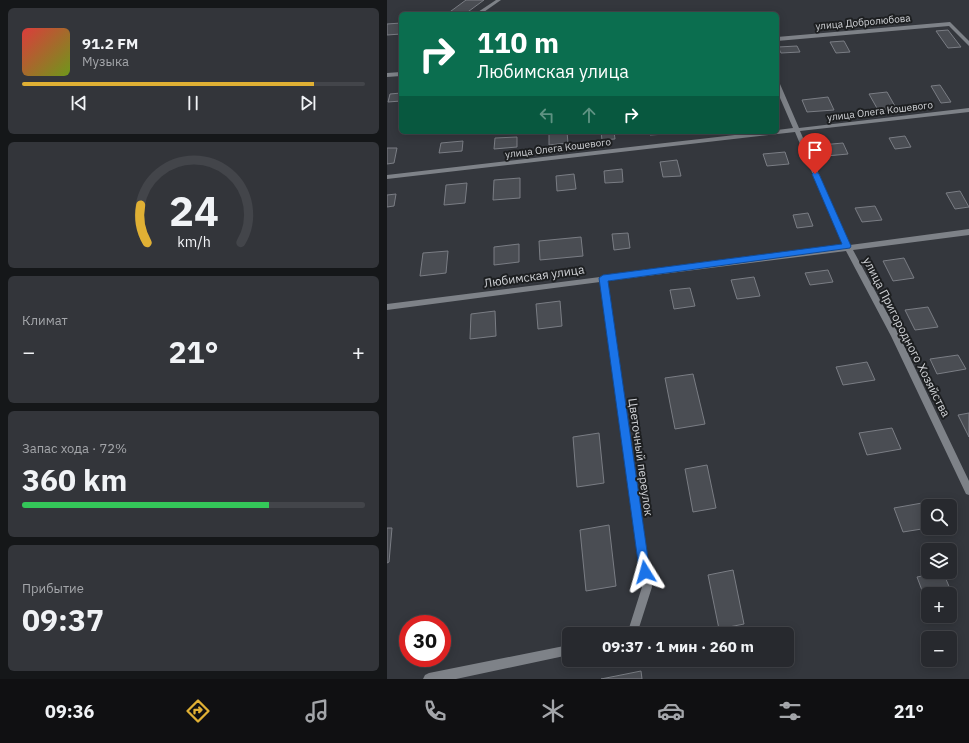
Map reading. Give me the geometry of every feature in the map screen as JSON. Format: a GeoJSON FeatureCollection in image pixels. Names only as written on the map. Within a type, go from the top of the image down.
{"type":"FeatureCollection","features":[{"type":"Feature","properties":{"kind":"street"},"geometry":{"type":"LineString","coordinates":[[482,12],[499,0]]}},
{"type":"Feature","properties":{"kind":"street","name":"улица Добролюбова"},"geometry":{"type":"LineString","coordinates":[[779,39],[950,24],[969,44]]}},
{"type":"Feature","properties":{"kind":"street"},"geometry":{"type":"LineString","coordinates":[[387,75],[399,74]]}},
{"type":"Feature","properties":{"kind":"street","name":"улица Пригородного Хозяйства"},"geometry":{"type":"LineString","coordinates":[[779,89],[847,246],[895,335],[969,491]]}},
{"type":"Feature","properties":{"kind":"street","name":"улица Олега Кошевого"},"geometry":{"type":"LineString","coordinates":[[779,132],[969,110]]}},
{"type":"Feature","properties":{"kind":"street","name":"улица Олега Кошевого"},"geometry":{"type":"LineString","coordinates":[[387,178],[762,134]]}},
{"type":"Feature","properties":{"kind":"street","name":"Любимская улица"},"geometry":{"type":"LineString","coordinates":[[387,307],[847,246],[969,232]]}},
{"type":"Feature","properties":{"kind":"street","name":"Цветочный переулок"},"geometry":{"type":"LineString","coordinates":[[603,278],[647,587],[635,627]]}},
{"type":"Feature","properties":{"kind":"street"},"geometry":{"type":"LineString","coordinates":[[429,679],[562,651]]}},
{"type":"Feature","properties":{"kind":"building"},"geometry":{"type":"Polygon","coordinates":[[[466,0],[484,0],[468,12],[450,12],[466,0]]]}},
{"type":"Feature","properties":{"kind":"building"},"geometry":{"type":"Polygon","coordinates":[[[399,23],[399,34],[387,35],[387,24],[399,23]]]}},
{"type":"Feature","properties":{"kind":"building"},"geometry":{"type":"Polygon","coordinates":[[[948,30],[961,47],[948,48],[936,31],[948,30]]]}},
{"type":"Feature","properties":{"kind":"building"},"geometry":{"type":"Polygon","coordinates":[[[844,41],[850,52],[836,53],[830,42],[844,41]]]}},
{"type":"Feature","properties":{"kind":"building"},"geometry":{"type":"Polygon","coordinates":[[[797,46],[800,52],[781,53],[779,47],[797,46]]]}},
{"type":"Feature","properties":{"kind":"building"},"geometry":{"type":"Polygon","coordinates":[[[940,85],[951,102],[941,103],[931,86],[940,85]]]}},
{"type":"Feature","properties":{"kind":"building"},"geometry":{"type":"Polygon","coordinates":[[[887,92],[896,108],[878,110],[869,94],[887,92]]]}},
{"type":"Feature","properties":{"kind":"building"},"geometry":{"type":"Polygon","coordinates":[[[399,93],[399,101],[388,102],[390,94],[399,93]]]}},
{"type":"Feature","properties":{"kind":"building"},"geometry":{"type":"Polygon","coordinates":[[[828,97],[834,110],[807,112],[802,100],[828,97]]]}},
{"type":"Feature","properties":{"kind":"building"},"geometry":{"type":"Polygon","coordinates":[[[549,134],[567,134],[568,143],[549,145],[549,134]]]}},
{"type":"Feature","properties":{"kind":"building"},"geometry":{"type":"Polygon","coordinates":[[[601,134],[614,134],[615,139],[602,140],[601,134]]]}},
{"type":"Feature","properties":{"kind":"building"},"geometry":{"type":"Polygon","coordinates":[[[905,136],[911,147],[895,149],[889,138],[905,136]]]}},
{"type":"Feature","properties":{"kind":"building"},"geometry":{"type":"Polygon","coordinates":[[[517,137],[517,147],[494,149],[495,138],[517,137]]]}},
{"type":"Feature","properties":{"kind":"building"},"geometry":{"type":"Polygon","coordinates":[[[463,141],[462,151],[439,153],[441,143],[463,141]]]}},
{"type":"Feature","properties":{"kind":"building"},"geometry":{"type":"Polygon","coordinates":[[[843,143],[848,154],[826,156],[821,145],[843,143]]]}},
{"type":"Feature","properties":{"kind":"building"},"geometry":{"type":"Polygon","coordinates":[[[387,148],[397,148],[394,163],[387,164],[387,148]]]}},
{"type":"Feature","properties":{"kind":"building"},"geometry":{"type":"Polygon","coordinates":[[[785,152],[789,164],[767,166],[763,154],[785,152]]]}},
{"type":"Feature","properties":{"kind":"building"},"geometry":{"type":"Polygon","coordinates":[[[677,160],[681,176],[663,177],[660,162],[677,160]]]}},
{"type":"Feature","properties":{"kind":"building"},"geometry":{"type":"Polygon","coordinates":[[[622,169],[623,182],[605,183],[604,171],[622,169]]]}},
{"type":"Feature","properties":{"kind":"building"},"geometry":{"type":"Polygon","coordinates":[[[574,174],[576,189],[557,191],[556,176],[574,174]]]}},
{"type":"Feature","properties":{"kind":"building"},"geometry":{"type":"Polygon","coordinates":[[[520,178],[520,198],[493,200],[494,180],[520,178]]]}},
{"type":"Feature","properties":{"kind":"building"},"geometry":{"type":"Polygon","coordinates":[[[467,183],[465,203],[444,205],[446,185],[467,183]]]}},
{"type":"Feature","properties":{"kind":"building"},"geometry":{"type":"Polygon","coordinates":[[[960,191],[969,207],[955,209],[946,193],[960,191]]]}},
{"type":"Feature","properties":{"kind":"building"},"geometry":{"type":"Polygon","coordinates":[[[396,194],[394,206],[387,207],[387,195],[396,194]]]}},
{"type":"Feature","properties":{"kind":"building"},"geometry":{"type":"Polygon","coordinates":[[[875,206],[882,220],[862,222],[855,208],[875,206]]]}},
{"type":"Feature","properties":{"kind":"building"},"geometry":{"type":"Polygon","coordinates":[[[808,213],[813,226],[797,228],[793,215],[808,213]]]}},
{"type":"Feature","properties":{"kind":"building"},"geometry":{"type":"Polygon","coordinates":[[[628,233],[630,248],[614,250],[612,234],[628,233]]]}},
{"type":"Feature","properties":{"kind":"building"},"geometry":{"type":"Polygon","coordinates":[[[581,237],[583,256],[540,260],[539,241],[581,237]]]}},
{"type":"Feature","properties":{"kind":"building"},"geometry":{"type":"Polygon","coordinates":[[[519,244],[519,262],[494,265],[494,247],[519,244]]]}},
{"type":"Feature","properties":{"kind":"building"},"geometry":{"type":"Polygon","coordinates":[[[448,251],[446,273],[420,276],[423,253],[448,251]]]}},
{"type":"Feature","properties":{"kind":"building"},"geometry":{"type":"Polygon","coordinates":[[[904,258],[914,278],[893,281],[883,261],[904,258]]]}},
{"type":"Feature","properties":{"kind":"building"},"geometry":{"type":"Polygon","coordinates":[[[828,270],[833,282],[810,285],[805,273],[828,270]]]}},
{"type":"Feature","properties":{"kind":"building"},"geometry":{"type":"Polygon","coordinates":[[[754,277],[760,296],[737,299],[731,280],[754,277]]]}},
{"type":"Feature","properties":{"kind":"building"},"geometry":{"type":"Polygon","coordinates":[[[690,288],[695,306],[674,309],[670,290],[690,288]]]}},
{"type":"Feature","properties":{"kind":"building"},"geometry":{"type":"Polygon","coordinates":[[[560,301],[562,326],[538,329],[536,304],[560,301]]]}},
{"type":"Feature","properties":{"kind":"building"},"geometry":{"type":"Polygon","coordinates":[[[928,307],[938,327],[915,330],[905,310],[928,307]]]}},
{"type":"Feature","properties":{"kind":"building"},"geometry":{"type":"Polygon","coordinates":[[[495,311],[496,336],[470,339],[471,314],[495,311]]]}},
{"type":"Feature","properties":{"kind":"building"},"geometry":{"type":"Polygon","coordinates":[[[958,355],[966,369],[937,374],[930,359],[958,355]]]}},
{"type":"Feature","properties":{"kind":"building"},"geometry":{"type":"Polygon","coordinates":[[[867,362],[875,380],[843,385],[836,367],[867,362]]]}},
{"type":"Feature","properties":{"kind":"building"},"geometry":{"type":"Polygon","coordinates":[[[693,374],[705,424],[675,429],[665,378],[693,374]]]}},
{"type":"Feature","properties":{"kind":"building"},"geometry":{"type":"Polygon","coordinates":[[[969,413],[969,437],[958,415],[969,413]]]}},
{"type":"Feature","properties":{"kind":"building"},"geometry":{"type":"Polygon","coordinates":[[[892,428],[901,449],[867,455],[859,433],[892,428]]]}},
{"type":"Feature","properties":{"kind":"building"},"geometry":{"type":"Polygon","coordinates":[[[599,433],[604,483],[577,487],[573,437],[599,433]]]}},
{"type":"Feature","properties":{"kind":"building"},"geometry":{"type":"Polygon","coordinates":[[[707,465],[716,508],[693,512],[685,469],[707,465]]]}},
{"type":"Feature","properties":{"kind":"building"},"geometry":{"type":"Polygon","coordinates":[[[921,503],[921,529],[903,532],[894,508],[921,503]]]}},
{"type":"Feature","properties":{"kind":"building"},"geometry":{"type":"Polygon","coordinates":[[[609,525],[616,586],[586,591],[580,530],[609,525]]]}},
{"type":"Feature","properties":{"kind":"building"},"geometry":{"type":"Polygon","coordinates":[[[387,528],[392,528],[389,562],[387,563],[387,528]]]}},
{"type":"Feature","properties":{"kind":"building"},"geometry":{"type":"Polygon","coordinates":[[[733,570],[744,624],[729,627],[719,627],[708,575],[733,570]]]}},
{"type":"Feature","properties":{"kind":"building"},"geometry":{"type":"Polygon","coordinates":[[[921,576],[921,579],[946,579],[949,587],[921,588],[917,577],[921,576]]]}},
{"type":"Feature","properties":{"kind":"building"},"geometry":{"type":"Polygon","coordinates":[[[641,671],[642,679],[601,679],[641,671]]]}},
{"type":"Feature","properties":{"kind":"route"},"geometry":{"type":"LineString","coordinates":[[645,572],[603,278],[847,246],[815,174]]}}]}
